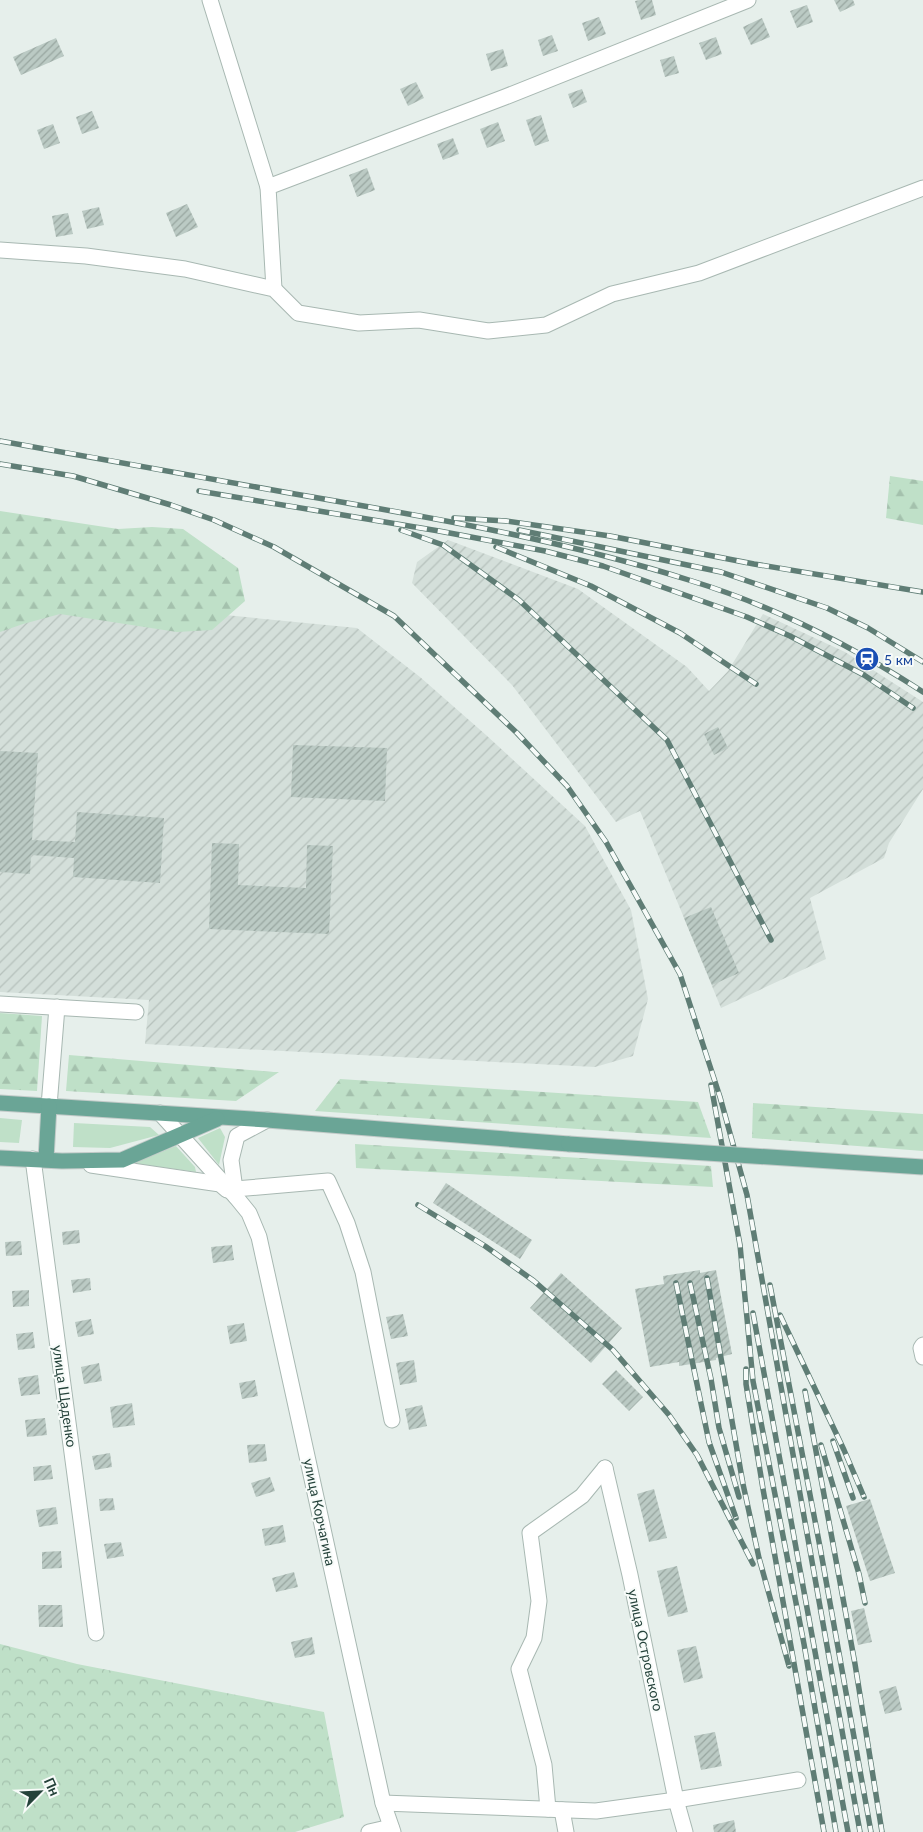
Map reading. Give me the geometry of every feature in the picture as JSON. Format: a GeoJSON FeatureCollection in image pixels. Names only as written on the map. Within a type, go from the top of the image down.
{"type":"FeatureCollection","features":[{"type":"Feature","properties":{"kind":"main road"},"geometry":{"type":"LineString","coordinates":[[0,1103],[267,1120],[569,1144],[923,1168]]}},
{"type":"Feature","properties":{"kind":"main road"},"geometry":{"type":"LineString","coordinates":[[39,1159],[49,1106]]}},
{"type":"Feature","properties":{"kind":"main road"},"geometry":{"type":"LineString","coordinates":[[0,1158],[62,1161],[122,1160],[220,1118]]}},
{"type":"Feature","properties":{"kind":"street"},"geometry":{"type":"LineString","coordinates":[[210,0],[268,187],[274,289]]}},
{"type":"Feature","properties":{"kind":"street"},"geometry":{"type":"LineString","coordinates":[[268,187],[505,97],[748,0]]}},
{"type":"Feature","properties":{"kind":"street"},"geometry":{"type":"LineString","coordinates":[[0,250],[86,256],[185,270],[274,289],[298,313],[358,323],[419,320],[488,331],[546,325],[612,294],[699,273],[923,188]]}},
{"type":"Feature","properties":{"kind":"street"},"geometry":{"type":"LineString","coordinates":[[0,1004],[136,1012]]}},
{"type":"Feature","properties":{"kind":"street"},"geometry":{"type":"LineString","coordinates":[[49,1106],[57,1007]]}},
{"type":"Feature","properties":{"kind":"street"},"geometry":{"type":"LineString","coordinates":[[160,1113],[236,1193]]}},
{"type":"Feature","properties":{"kind":"street"},"geometry":{"type":"LineString","coordinates":[[236,1193],[231,1160],[237,1136],[267,1120]]}},
{"type":"Feature","properties":{"kind":"street","name":"улица Щаденко"},"geometry":{"type":"LineString","coordinates":[[39,1159],[96,1633]]}},
{"type":"Feature","properties":{"kind":"street"},"geometry":{"type":"LineString","coordinates":[[62,1161],[220,1184],[236,1193],[328,1181],[347,1223],[363,1272],[392,1420]]}},
{"type":"Feature","properties":{"kind":"street","name":"улица Корчагина"},"geometry":{"type":"LineString","coordinates":[[236,1193],[249,1213],[259,1237],[384,1803],[392,1829]]}},
{"type":"Feature","properties":{"kind":"street"},"geometry":{"type":"LineString","coordinates":[[923,1345],[923,1357]]}},
{"type":"Feature","properties":{"kind":"street","name":"улица Островского"},"geometry":{"type":"LineString","coordinates":[[555,1809],[519,1669],[534,1638],[540,1601],[530,1533],[582,1496],[605,1468],[630,1575],[676,1800],[685,1832]]}},
{"type":"Feature","properties":{"kind":"street"},"geometry":{"type":"LineString","coordinates":[[384,1803],[596,1811],[798,1780]]}},
{"type":"Feature","properties":{"kind":"street"},"geometry":{"type":"LineString","coordinates":[[555,1809],[566,1832]]}},
{"type":"Feature","properties":{"kind":"street"},"geometry":{"type":"LineString","coordinates":[[369,1832],[392,1829]]}},
{"type":"Feature","properties":{"kind":"shaded area"},"geometry":{"type":"Polygon","coordinates":[[[448,540],[578,589],[687,667],[709,691],[728,671],[763,614],[845,652],[923,702],[923,789],[889,843],[884,858],[810,898],[826,959],[721,1008],[640,811],[616,822],[512,685],[412,583],[417,562],[448,540]]]}},
{"type":"Feature","properties":{"kind":"shaded area"},"geometry":{"type":"Polygon","coordinates":[[[0,593],[357,628],[420,677],[585,826],[631,910],[648,999],[633,1056],[595,1067],[145,1044],[149,1000],[0,992],[0,593]]]}},
{"type":"Feature","properties":{"kind":"green space"},"geometry":{"type":"Polygon","coordinates":[[[890,476],[923,481],[923,525],[886,518],[890,476]]]}},
{"type":"Feature","properties":{"kind":"green space"},"geometry":{"type":"Polygon","coordinates":[[[0,511],[118,529],[152,527],[183,529],[238,568],[245,601],[212,630],[177,632],[60,614],[0,632],[0,511]]]}},
{"type":"Feature","properties":{"kind":"green space"},"geometry":{"type":"Polygon","coordinates":[[[0,1013],[42,1016],[37,1091],[0,1089],[0,1013]]]}},
{"type":"Feature","properties":{"kind":"green space"},"geometry":{"type":"Polygon","coordinates":[[[69,1055],[279,1072],[236,1101],[66,1091],[69,1055]]]}},
{"type":"Feature","properties":{"kind":"green space"},"geometry":{"type":"Polygon","coordinates":[[[340,1079],[698,1102],[711,1138],[315,1111],[340,1079]]]}},
{"type":"Feature","properties":{"kind":"green space"},"geometry":{"type":"Polygon","coordinates":[[[753,1103],[923,1114],[923,1151],[752,1138],[753,1103]]]}},
{"type":"Feature","properties":{"kind":"green space"},"geometry":{"type":"Polygon","coordinates":[[[0,1118],[22,1120],[19,1143],[0,1142],[0,1118]]]}},
{"type":"Feature","properties":{"kind":"green space"},"geometry":{"type":"Polygon","coordinates":[[[74,1123],[150,1127],[159,1135],[110,1148],[73,1147],[74,1123]]]}},
{"type":"Feature","properties":{"kind":"green space"},"geometry":{"type":"Polygon","coordinates":[[[220,1128],[225,1137],[219,1165],[198,1138],[220,1128]]]}},
{"type":"Feature","properties":{"kind":"green space"},"geometry":{"type":"Polygon","coordinates":[[[355,1144],[711,1166],[713,1187],[356,1168],[355,1144]]]}},
{"type":"Feature","properties":{"kind":"green space"},"geometry":{"type":"Polygon","coordinates":[[[176,1146],[195,1167],[196,1172],[132,1163],[176,1146]]]}},
{"type":"Feature","properties":{"kind":"green space"},"geometry":{"type":"Polygon","coordinates":[[[0,1644],[77,1664],[324,1712],[344,1817],[295,1832],[0,1832],[0,1644]]]}},
{"type":"Feature","properties":{"kind":"building"},"geometry":{"type":"Polygon","coordinates":[[[652,0],[656,15],[641,20],[635,1],[652,0]]]}},
{"type":"Feature","properties":{"kind":"building"},"geometry":{"type":"Polygon","coordinates":[[[834,0],[853,0],[855,5],[840,12],[834,0]]]}},
{"type":"Feature","properties":{"kind":"building"},"geometry":{"type":"Polygon","coordinates":[[[807,5],[813,22],[797,28],[790,11],[807,5]]]}},
{"type":"Feature","properties":{"kind":"building"},"geometry":{"type":"Polygon","coordinates":[[[599,17],[606,34],[588,41],[582,23],[599,17]]]}},
{"type":"Feature","properties":{"kind":"building"},"geometry":{"type":"Polygon","coordinates":[[[762,18],[770,37],[751,45],[743,27],[762,18]]]}},
{"type":"Feature","properties":{"kind":"building"},"geometry":{"type":"Polygon","coordinates":[[[552,35],[558,51],[543,56],[538,40],[552,35]]]}},
{"type":"Feature","properties":{"kind":"building"},"geometry":{"type":"Polygon","coordinates":[[[716,37],[722,54],[706,60],[699,43],[716,37]]]}},
{"type":"Feature","properties":{"kind":"building"},"geometry":{"type":"Polygon","coordinates":[[[56,38],[64,56],[21,75],[13,57],[56,38]]]}},
{"type":"Feature","properties":{"kind":"building"},"geometry":{"type":"Polygon","coordinates":[[[503,49],[508,66],[491,71],[486,54],[503,49]]]}},
{"type":"Feature","properties":{"kind":"building"},"geometry":{"type":"Polygon","coordinates":[[[674,56],[679,73],[665,77],[660,60],[674,56]]]}},
{"type":"Feature","properties":{"kind":"building"},"geometry":{"type":"Polygon","coordinates":[[[416,82],[424,98],[408,106],[400,89],[416,82]]]}},
{"type":"Feature","properties":{"kind":"building"},"geometry":{"type":"Polygon","coordinates":[[[582,89],[587,102],[573,108],[568,94],[582,89]]]}},
{"type":"Feature","properties":{"kind":"building"},"geometry":{"type":"Polygon","coordinates":[[[92,111],[99,128],[82,134],[76,117],[92,111]]]}},
{"type":"Feature","properties":{"kind":"building"},"geometry":{"type":"Polygon","coordinates":[[[541,115],[549,141],[535,146],[526,120],[541,115]]]}},
{"type":"Feature","properties":{"kind":"building"},"geometry":{"type":"Polygon","coordinates":[[[498,122],[505,141],[487,148],[480,129],[498,122]]]}},
{"type":"Feature","properties":{"kind":"building"},"geometry":{"type":"Polygon","coordinates":[[[53,124],[60,143],[44,149],[37,130],[53,124]]]}},
{"type":"Feature","properties":{"kind":"building"},"geometry":{"type":"Polygon","coordinates":[[[453,138],[459,154],[443,160],[437,144],[453,138]]]}},
{"type":"Feature","properties":{"kind":"building"},"geometry":{"type":"Polygon","coordinates":[[[367,168],[375,190],[357,197],[349,175],[367,168]]]}},
{"type":"Feature","properties":{"kind":"building"},"geometry":{"type":"Polygon","coordinates":[[[187,204],[198,227],[176,237],[166,213],[187,204]]]}},
{"type":"Feature","properties":{"kind":"building"},"geometry":{"type":"Polygon","coordinates":[[[99,207],[104,225],[87,229],[82,211],[99,207]]]}},
{"type":"Feature","properties":{"kind":"building"},"geometry":{"type":"Polygon","coordinates":[[[68,213],[73,234],[56,237],[52,216],[68,213]]]}},
{"type":"Feature","properties":{"kind":"building"},"geometry":{"type":"Polygon","coordinates":[[[718,727],[728,748],[714,755],[704,734],[718,727]]]}},
{"type":"Feature","properties":{"kind":"building"},"geometry":{"type":"Polygon","coordinates":[[[293,745],[387,748],[385,801],[291,797],[293,745]]]}},
{"type":"Feature","properties":{"kind":"building"},"geometry":{"type":"Polygon","coordinates":[[[0,751],[38,753],[32,840],[75,842],[77,812],[164,818],[160,883],[73,877],[74,858],[31,855],[30,874],[0,872],[0,751]]]}},
{"type":"Feature","properties":{"kind":"building"},"geometry":{"type":"Polygon","coordinates":[[[212,843],[239,844],[238,885],[306,888],[307,845],[333,846],[329,934],[209,929],[212,843]]]}},
{"type":"Feature","properties":{"kind":"building"},"geometry":{"type":"Polygon","coordinates":[[[711,907],[739,973],[712,985],[684,918],[711,907]]]}},
{"type":"Feature","properties":{"kind":"building"},"geometry":{"type":"Polygon","coordinates":[[[446,1183],[532,1240],[520,1259],[433,1203],[446,1183]]]}},
{"type":"Feature","properties":{"kind":"building"},"geometry":{"type":"Polygon","coordinates":[[[79,1230],[80,1243],[63,1245],[62,1232],[79,1230]]]}},
{"type":"Feature","properties":{"kind":"building"},"geometry":{"type":"Polygon","coordinates":[[[21,1241],[22,1255],[6,1256],[5,1242],[21,1241]]]}},
{"type":"Feature","properties":{"kind":"building"},"geometry":{"type":"Polygon","coordinates":[[[232,1245],[234,1260],[213,1263],[211,1247],[232,1245]]]}},
{"type":"Feature","properties":{"kind":"building"},"geometry":{"type":"Polygon","coordinates":[[[700,1270],[700,1273],[716,1270],[732,1354],[716,1358],[716,1360],[679,1366],[679,1362],[650,1367],[635,1289],[664,1284],[663,1276],[700,1270]]]}},
{"type":"Feature","properties":{"kind":"building"},"geometry":{"type":"Polygon","coordinates":[[[561,1273],[622,1328],[591,1363],[530,1308],[561,1273]]]}},
{"type":"Feature","properties":{"kind":"building"},"geometry":{"type":"Polygon","coordinates":[[[90,1278],[91,1290],[73,1293],[71,1280],[90,1278]]]}},
{"type":"Feature","properties":{"kind":"building"},"geometry":{"type":"Polygon","coordinates":[[[29,1290],[29,1306],[13,1307],[12,1291],[29,1290]]]}},
{"type":"Feature","properties":{"kind":"building"},"geometry":{"type":"Polygon","coordinates":[[[403,1314],[408,1336],[391,1339],[386,1317],[403,1314]]]}},
{"type":"Feature","properties":{"kind":"building"},"geometry":{"type":"Polygon","coordinates":[[[91,1319],[94,1334],[78,1337],[75,1322],[91,1319]]]}},
{"type":"Feature","properties":{"kind":"building"},"geometry":{"type":"Polygon","coordinates":[[[244,1323],[247,1341],[230,1344],[227,1326],[244,1323]]]}},
{"type":"Feature","properties":{"kind":"building"},"geometry":{"type":"Polygon","coordinates":[[[33,1332],[35,1348],[18,1350],[16,1334],[33,1332]]]}},
{"type":"Feature","properties":{"kind":"building"},"geometry":{"type":"Polygon","coordinates":[[[414,1360],[417,1382],[400,1385],[396,1363],[414,1360]]]}},
{"type":"Feature","properties":{"kind":"building"},"geometry":{"type":"Polygon","coordinates":[[[99,1363],[102,1381],[84,1384],[81,1367],[99,1363]]]}},
{"type":"Feature","properties":{"kind":"building"},"geometry":{"type":"Polygon","coordinates":[[[616,1370],[643,1397],[629,1411],[602,1384],[616,1370]]]}},
{"type":"Feature","properties":{"kind":"building"},"geometry":{"type":"Polygon","coordinates":[[[38,1375],[40,1394],[21,1396],[18,1378],[38,1375]]]}},
{"type":"Feature","properties":{"kind":"building"},"geometry":{"type":"Polygon","coordinates":[[[255,1380],[258,1396],[242,1399],[239,1383],[255,1380]]]}},
{"type":"Feature","properties":{"kind":"building"},"geometry":{"type":"Polygon","coordinates":[[[132,1403],[135,1425],[113,1428],[110,1407],[132,1403]]]}},
{"type":"Feature","properties":{"kind":"building"},"geometry":{"type":"Polygon","coordinates":[[[422,1405],[427,1426],[409,1430],[405,1409],[422,1405]]]}},
{"type":"Feature","properties":{"kind":"building"},"geometry":{"type":"Polygon","coordinates":[[[45,1418],[47,1435],[27,1437],[25,1420],[45,1418]]]}},
{"type":"Feature","properties":{"kind":"building"},"geometry":{"type":"Polygon","coordinates":[[[265,1444],[267,1461],[249,1463],[247,1445],[265,1444]]]}},
{"type":"Feature","properties":{"kind":"building"},"geometry":{"type":"Polygon","coordinates":[[[110,1453],[112,1467],[95,1470],[92,1456],[110,1453]]]}},
{"type":"Feature","properties":{"kind":"building"},"geometry":{"type":"Polygon","coordinates":[[[51,1465],[53,1479],[34,1481],[33,1467],[51,1465]]]}},
{"type":"Feature","properties":{"kind":"building"},"geometry":{"type":"Polygon","coordinates":[[[270,1477],[275,1491],[256,1497],[251,1483],[270,1477]]]}},
{"type":"Feature","properties":{"kind":"building"},"geometry":{"type":"Polygon","coordinates":[[[654,1489],[667,1538],[649,1542],[637,1494],[654,1489]]]}},
{"type":"Feature","properties":{"kind":"building"},"geometry":{"type":"Polygon","coordinates":[[[113,1498],[115,1510],[100,1511],[99,1499],[113,1498]]]}},
{"type":"Feature","properties":{"kind":"building"},"geometry":{"type":"Polygon","coordinates":[[[870,1499],[895,1573],[870,1581],[846,1506],[870,1499]]]}},
{"type":"Feature","properties":{"kind":"building"},"geometry":{"type":"Polygon","coordinates":[[[56,1507],[58,1524],[39,1527],[36,1510],[56,1507]]]}},
{"type":"Feature","properties":{"kind":"building"},"geometry":{"type":"Polygon","coordinates":[[[283,1525],[286,1542],[265,1546],[262,1529],[283,1525]]]}},
{"type":"Feature","properties":{"kind":"building"},"geometry":{"type":"Polygon","coordinates":[[[121,1542],[124,1556],[107,1559],[104,1544],[121,1542]]]}},
{"type":"Feature","properties":{"kind":"building"},"geometry":{"type":"Polygon","coordinates":[[[61,1551],[62,1568],[42,1569],[42,1552],[61,1551]]]}},
{"type":"Feature","properties":{"kind":"building"},"geometry":{"type":"Polygon","coordinates":[[[677,1566],[688,1612],[668,1617],[657,1571],[677,1566]]]}},
{"type":"Feature","properties":{"kind":"building"},"geometry":{"type":"Polygon","coordinates":[[[294,1572],[298,1587],[276,1592],[272,1578],[294,1572]]]}},
{"type":"Feature","properties":{"kind":"building"},"geometry":{"type":"Polygon","coordinates":[[[38,1605],[62,1605],[63,1627],[39,1627],[38,1605]]]}},
{"type":"Feature","properties":{"kind":"building"},"geometry":{"type":"Polygon","coordinates":[[[864,1608],[872,1642],[858,1645],[851,1611],[864,1608]]]}},
{"type":"Feature","properties":{"kind":"building"},"geometry":{"type":"Polygon","coordinates":[[[312,1637],[315,1654],[295,1658],[291,1642],[312,1637]]]}},
{"type":"Feature","properties":{"kind":"building"},"geometry":{"type":"Polygon","coordinates":[[[696,1646],[703,1678],[684,1683],[677,1650],[696,1646]]]}},
{"type":"Feature","properties":{"kind":"building"},"geometry":{"type":"Polygon","coordinates":[[[896,1686],[902,1710],[885,1714],[879,1691],[896,1686]]]}},
{"type":"Feature","properties":{"kind":"building"},"geometry":{"type":"Polygon","coordinates":[[[715,1732],[722,1766],[701,1770],[694,1736],[715,1732]]]}},
{"type":"Feature","properties":{"kind":"building"},"geometry":{"type":"Polygon","coordinates":[[[734,1820],[736,1832],[714,1832],[713,1825],[734,1820]]]}},
{"type":"Feature","properties":{"kind":"railway"},"geometry":{"type":"LineString","coordinates":[[0,441],[445,521],[594,553],[643,566],[722,591],[782,615],[840,643],[923,692]]}},
{"type":"Feature","properties":{"kind":"railway"},"geometry":{"type":"LineString","coordinates":[[0,464],[73,476],[171,505],[214,520],[274,547],[394,616],[517,733],[567,786],[606,842],[680,974],[720,1097],[747,1195],[860,1832]]}},
{"type":"Feature","properties":{"kind":"railway"},"geometry":{"type":"LineString","coordinates":[[199,491],[439,531],[545,551],[603,566],[747,617],[790,636],[864,675],[913,708]]}},
{"type":"Feature","properties":{"kind":"railway"},"geometry":{"type":"LineString","coordinates":[[454,518],[506,521],[610,536],[754,564],[923,592]]}},
{"type":"Feature","properties":{"kind":"railway"},"geometry":{"type":"LineString","coordinates":[[401,530],[443,545],[519,600],[667,740],[771,940]]}},
{"type":"Feature","properties":{"kind":"railway"},"geometry":{"type":"LineString","coordinates":[[519,530],[721,572],[827,608],[868,628],[923,662]]}},
{"type":"Feature","properties":{"kind":"railway"},"geometry":{"type":"LineString","coordinates":[[496,547],[591,586],[680,633],[756,684]]}},
{"type":"Feature","properties":{"kind":"railway"},"geometry":{"type":"LineString","coordinates":[[711,1085],[740,1245],[753,1381],[804,1644],[836,1832]]}},
{"type":"Feature","properties":{"kind":"railway"},"geometry":{"type":"LineString","coordinates":[[418,1205],[485,1246],[534,1281],[613,1350],[669,1415],[697,1455],[753,1564]]}},
{"type":"Feature","properties":{"kind":"railway"},"geometry":{"type":"LineString","coordinates":[[707,1278],[743,1484],[759,1558],[789,1666]]}},
{"type":"Feature","properties":{"kind":"railway"},"geometry":{"type":"LineString","coordinates":[[676,1283],[709,1442],[736,1518]]}},
{"type":"Feature","properties":{"kind":"railway"},"geometry":{"type":"LineString","coordinates":[[690,1283],[711,1379],[719,1428],[739,1497]]}},
{"type":"Feature","properties":{"kind":"railway"},"geometry":{"type":"LineString","coordinates":[[770,1285],[820,1547],[871,1832]]}},
{"type":"Feature","properties":{"kind":"railway"},"geometry":{"type":"LineString","coordinates":[[753,1313],[848,1832]]}},
{"type":"Feature","properties":{"kind":"railway"},"geometry":{"type":"LineString","coordinates":[[780,1315],[844,1450],[864,1497]]}},
{"type":"Feature","properties":{"kind":"railway"},"geometry":{"type":"LineString","coordinates":[[746,1369],[746,1384],[763,1489],[824,1832]]}},
{"type":"Feature","properties":{"kind":"railway"},"geometry":{"type":"LineString","coordinates":[[805,1391],[855,1664],[882,1832]]}},
{"type":"Feature","properties":{"kind":"railway"},"geometry":{"type":"LineString","coordinates":[[833,1441],[853,1498]]}},
{"type":"Feature","properties":{"kind":"railway"},"geometry":{"type":"LineString","coordinates":[[821,1445],[859,1574],[865,1603]]}},
{"type":"Feature","properties":{"kind":"place","name":"5 км"},"geometry":{"type":"Point","coordinates":[867,659]}}]}
